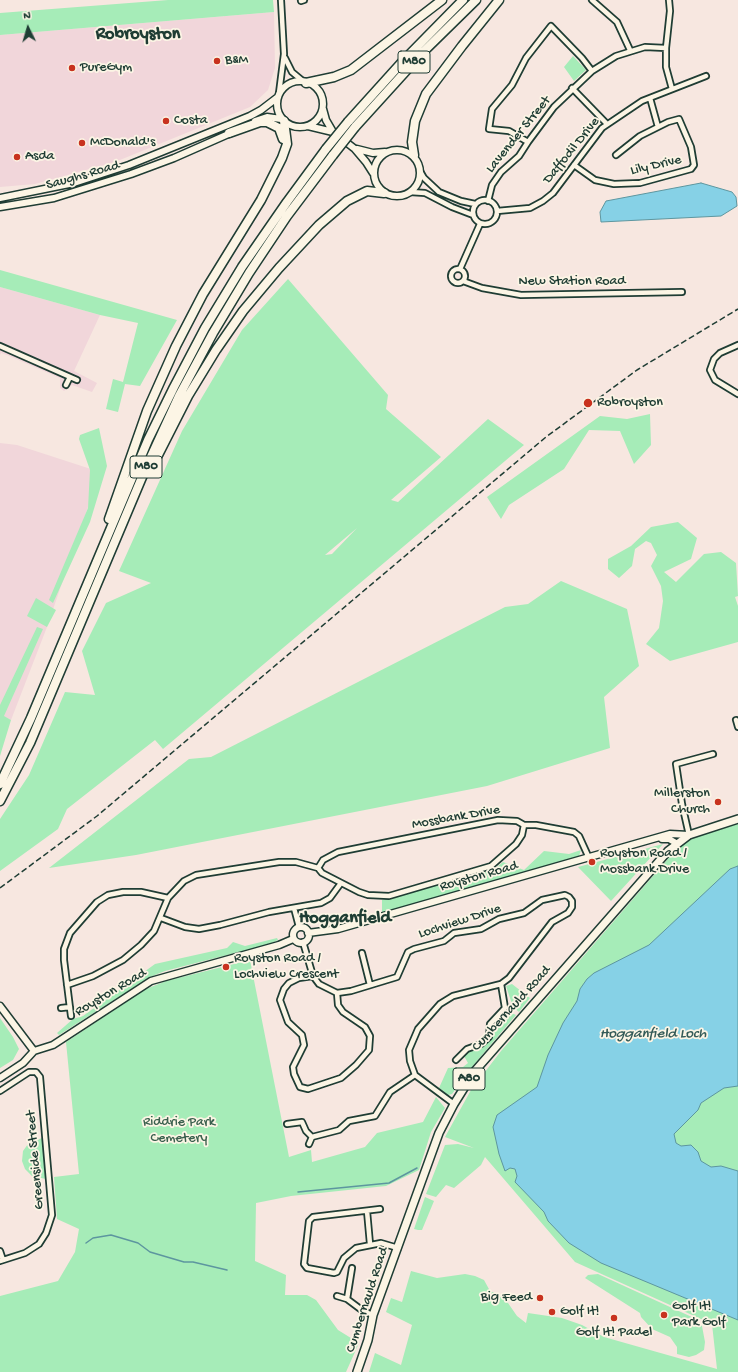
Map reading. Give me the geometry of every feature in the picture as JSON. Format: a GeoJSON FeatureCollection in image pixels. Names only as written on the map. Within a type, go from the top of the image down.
{"type":"FeatureCollection","features":[{"type":"Feature","properties":{"kind":"highway"},"geometry":{"type":"LineString","coordinates":[[305,83],[334,77],[351,70],[442,0]]}},
{"type":"Feature","properties":{"kind":"highway","name":"M80"},"geometry":{"type":"LineString","coordinates":[[0,784],[20,744],[148,440],[205,328],[260,240],[326,149],[348,122],[404,60],[463,0]]}},
{"type":"Feature","properties":{"kind":"highway","name":"M80"},"geometry":{"type":"LineString","coordinates":[[0,801],[30,743],[158,441],[213,333],[264,250],[333,155],[424,51],[476,0]]}},
{"type":"Feature","properties":{"kind":"highway"},"geometry":{"type":"LineString","coordinates":[[414,155],[413,132],[418,112],[426,94],[499,0]]}},
{"type":"Feature","properties":{"kind":"highway"},"geometry":{"type":"LineString","coordinates":[[88,583],[140,432],[168,362],[194,309],[250,220],[282,158],[287,144],[282,120]]}},
{"type":"Feature","properties":{"kind":"highway"},"geometry":{"type":"LineString","coordinates":[[229,133],[260,122],[273,124],[282,132],[282,158]]}},
{"type":"Feature","properties":{"kind":"highway"},"geometry":{"type":"LineString","coordinates":[[112,548],[188,396],[220,344],[243,311],[292,253],[336,209],[354,197],[367,191],[384,192]]}},
{"type":"Feature","properties":{"kind":"main road","name":"Cumbernauld Road"},"geometry":{"type":"LineString","coordinates":[[357,1372],[368,1340],[373,1314],[439,1133],[454,1104],[474,1072],[502,1038],[541,997],[662,856],[676,843],[689,835],[738,819]]}},
{"type":"Feature","properties":{"kind":"street"},"geometry":{"type":"LineString","coordinates":[[281,0],[284,54],[277,110],[282,120],[295,126],[316,127],[333,132],[355,149],[366,162],[373,173],[375,181],[384,192],[397,196],[410,192],[426,194],[452,207],[473,215],[480,224]]}},
{"type":"Feature","properties":{"kind":"street"},"geometry":{"type":"LineString","coordinates":[[592,0],[617,22],[630,50]]}},
{"type":"Feature","properties":{"kind":"street"},"geometry":{"type":"LineString","coordinates":[[669,0],[670,11],[666,48],[666,67],[672,89]]}},
{"type":"Feature","properties":{"kind":"street"},"geometry":{"type":"LineString","coordinates":[[528,142],[509,131],[489,129],[492,109],[512,85],[526,58],[551,26],[567,41],[592,71]]}},
{"type":"Feature","properties":{"kind":"street","name":"Lavender Street"},"geometry":{"type":"LineString","coordinates":[[488,201],[492,185],[502,172],[519,156],[554,107],[572,88],[592,71],[616,56],[630,50],[645,47],[666,48]]}},
{"type":"Feature","properties":{"kind":"street"},"geometry":{"type":"LineString","coordinates":[[284,54],[292,72],[305,83],[318,90],[324,101],[326,120],[333,132]]}},
{"type":"Feature","properties":{"kind":"street","name":"Daffodil Drive"},"geometry":{"type":"LineString","coordinates":[[497,211],[530,208],[544,202],[553,193],[606,124],[642,101],[706,76]]}},
{"type":"Feature","properties":{"kind":"street"},"geometry":{"type":"LineString","coordinates":[[278,95],[284,87],[291,83],[305,83]]}},
{"type":"Feature","properties":{"kind":"street"},"geometry":{"type":"LineString","coordinates":[[572,88],[606,124]]}},
{"type":"Feature","properties":{"kind":"street","name":"Saughs Road"},"geometry":{"type":"LineString","coordinates":[[0,198],[74,184],[129,165],[250,116],[261,110],[278,95]]}},
{"type":"Feature","properties":{"kind":"street"},"geometry":{"type":"LineString","coordinates":[[650,98],[658,127]]}},
{"type":"Feature","properties":{"kind":"street"},"geometry":{"type":"LineString","coordinates":[[305,126],[315,122],[324,109]]}},
{"type":"Feature","properties":{"kind":"street","name":"Saughs Road"},"geometry":{"type":"LineString","coordinates":[[0,207],[54,198],[124,177],[174,158],[260,119],[282,120]]}},
{"type":"Feature","properties":{"kind":"street","name":"Lily Drive"},"geometry":{"type":"LineString","coordinates":[[574,165],[595,180],[614,184],[640,183],[691,169],[694,165],[693,153],[679,119],[640,136],[616,155]]}},
{"type":"Feature","properties":{"kind":"street"},"geometry":{"type":"LineString","coordinates":[[355,149],[372,153],[399,149],[414,155],[424,178],[439,192],[461,201],[475,204],[482,200],[494,204],[497,211],[492,222],[480,224]]}},
{"type":"Feature","properties":{"kind":"street"},"geometry":{"type":"LineString","coordinates":[[373,173],[377,160],[386,152]]}},
{"type":"Feature","properties":{"kind":"street"},"geometry":{"type":"LineString","coordinates":[[410,192],[418,183],[420,171]]}},
{"type":"Feature","properties":{"kind":"street"},"geometry":{"type":"LineString","coordinates":[[473,215],[475,204]]}},
{"type":"Feature","properties":{"kind":"street"},"geometry":{"type":"LineString","coordinates":[[460,269],[480,224]]}},
{"type":"Feature","properties":{"kind":"street"},"geometry":{"type":"LineString","coordinates":[[455,269],[460,269],[465,274],[463,281],[456,284],[451,279],[451,272],[455,269]]}},
{"type":"Feature","properties":{"kind":"street","name":"New Station Road"},"geometry":{"type":"LineString","coordinates":[[463,281],[482,288],[521,295],[682,292]]}},
{"type":"Feature","properties":{"kind":"street"},"geometry":{"type":"LineString","coordinates":[[738,345],[720,353],[714,359],[710,370],[715,380],[738,394]]}},
{"type":"Feature","properties":{"kind":"street"},"geometry":{"type":"LineString","coordinates":[[0,346],[77,380]]}},
{"type":"Feature","properties":{"kind":"street"},"geometry":{"type":"LineString","coordinates":[[66,385],[70,377]]}},
{"type":"Feature","properties":{"kind":"street"},"geometry":{"type":"LineString","coordinates":[[736,720],[738,727]]}},
{"type":"Feature","properties":{"kind":"street"},"geometry":{"type":"LineString","coordinates":[[689,835],[682,804],[676,764],[713,754]]}},
{"type":"Feature","properties":{"kind":"street","name":"Mossbank Drive"},"geometry":{"type":"LineString","coordinates":[[318,868],[323,860],[338,852],[498,820],[517,821],[524,825],[536,825],[574,832],[579,836],[589,858]]}},
{"type":"Feature","properties":{"kind":"street"},"geometry":{"type":"LineString","coordinates":[[66,985],[93,976],[123,960],[154,931],[161,918],[168,898],[184,881],[196,875],[279,862],[296,862],[318,868],[322,873],[368,895],[389,896],[491,866],[516,844],[522,835],[524,825]]}},
{"type":"Feature","properties":{"kind":"street","name":"Royston Road"},"geometry":{"type":"LineString","coordinates":[[308,933],[338,929],[674,834],[689,835]]}},
{"type":"Feature","properties":{"kind":"street","name":"Royston Road"},"geometry":{"type":"LineString","coordinates":[[656,840],[669,839],[676,843]]}},
{"type":"Feature","properties":{"kind":"street"},"geometry":{"type":"LineString","coordinates":[[161,918],[185,927],[199,929],[321,903],[330,898],[341,883]]}},
{"type":"Feature","properties":{"kind":"street"},"geometry":{"type":"LineString","coordinates":[[71,1016],[66,985],[64,949],[70,933],[97,902],[108,896],[123,892],[141,892],[168,898]]}},
{"type":"Feature","properties":{"kind":"street","name":"Lochview Drive"},"geometry":{"type":"LineString","coordinates":[[337,993],[397,977],[408,952],[414,949],[444,940],[454,933],[481,929],[498,920],[524,913],[542,900],[565,895],[569,897],[572,901],[572,907],[568,913],[552,922],[509,978],[501,984]]}},
{"type":"Feature","properties":{"kind":"street"},"geometry":{"type":"LineString","coordinates":[[294,908],[299,928]]}},
{"type":"Feature","properties":{"kind":"street"},"geometry":{"type":"LineString","coordinates":[[299,928],[305,929],[308,933],[308,939],[299,943],[293,939],[294,931],[299,928]]}},
{"type":"Feature","properties":{"kind":"street","name":"Royston Road"},"geometry":{"type":"LineString","coordinates":[[0,1078],[23,1063],[34,1051],[53,1045],[151,981],[278,945],[293,939]]}},
{"type":"Feature","properties":{"kind":"street"},"geometry":{"type":"LineString","coordinates":[[303,942],[313,976],[319,984],[337,993],[338,1005],[343,1012],[365,1027],[370,1036],[369,1050],[356,1065],[341,1078],[308,1089],[300,1087],[294,1074],[293,1067],[304,1045],[302,1035],[288,1022],[280,1000],[284,989],[289,983],[299,978],[313,976]]}},
{"type":"Feature","properties":{"kind":"street"},"geometry":{"type":"LineString","coordinates":[[362,953],[370,985]]}},
{"type":"Feature","properties":{"kind":"street"},"geometry":{"type":"LineString","coordinates":[[454,1104],[415,1075],[410,1061],[409,1050],[418,1029],[440,1004],[453,996],[501,984],[505,1008],[490,1024],[489,1037],[481,1044],[467,1049],[456,1060]]}},
{"type":"Feature","properties":{"kind":"street"},"geometry":{"type":"LineString","coordinates":[[0,1006],[34,1051]]}},
{"type":"Feature","properties":{"kind":"street"},"geometry":{"type":"LineString","coordinates":[[61,1008],[70,1007]]}},
{"type":"Feature","properties":{"kind":"street","name":"Greenside Street"},"geometry":{"type":"LineString","coordinates":[[0,1091],[29,1072],[36,1072],[40,1077],[52,1215],[46,1233],[39,1244],[2,1261]]}},
{"type":"Feature","properties":{"kind":"street"},"geometry":{"type":"LineString","coordinates":[[312,1137],[339,1130],[349,1122],[376,1116],[390,1092],[415,1075]]}},
{"type":"Feature","properties":{"kind":"street"},"geometry":{"type":"LineString","coordinates":[[287,1124],[302,1122],[306,1131],[312,1137]]}},
{"type":"Feature","properties":{"kind":"street"},"geometry":{"type":"LineString","coordinates":[[309,1144],[312,1137]]}},
{"type":"Feature","properties":{"kind":"street"},"geometry":{"type":"LineString","coordinates":[[380,1209],[313,1217],[309,1221],[304,1264],[308,1268],[334,1274],[337,1272],[342,1261],[351,1251],[370,1244],[384,1243],[398,1248]]}},
{"type":"Feature","properties":{"kind":"street"},"geometry":{"type":"LineString","coordinates":[[367,1211],[370,1244]]}},
{"type":"Feature","properties":{"kind":"street"},"geometry":{"type":"LineString","coordinates":[[0,1251],[2,1261]]}},
{"type":"Feature","properties":{"kind":"street"},"geometry":{"type":"LineString","coordinates":[[347,1299],[352,1268]]}},
{"type":"Feature","properties":{"kind":"street"},"geometry":{"type":"LineString","coordinates":[[337,1296],[347,1299],[363,1311],[373,1314]]}},
{"type":"Feature","properties":{"kind":"shaded area"},"geometry":{"type":"Polygon","coordinates":[[[274,12],[275,68],[268,90],[250,107],[115,162],[35,184],[0,187],[0,35],[274,12]]]}},
{"type":"Feature","properties":{"kind":"shaded area"},"geometry":{"type":"Polygon","coordinates":[[[0,287],[100,315],[74,371],[97,383],[92,392],[72,385],[64,391],[60,388],[60,378],[7,355],[1,353],[0,355],[0,287]]]}},
{"type":"Feature","properties":{"kind":"shaded area"},"geometry":{"type":"Polygon","coordinates":[[[0,443],[17,445],[100,472],[47,627],[11,720],[0,715],[0,443]]]}},
{"type":"Feature","properties":{"kind":"green space"},"geometry":{"type":"Polygon","coordinates":[[[168,0],[273,0],[274,12],[0,35],[0,13],[168,0]]]}},
{"type":"Feature","properties":{"kind":"green space"},"geometry":{"type":"Polygon","coordinates":[[[573,56],[586,70],[574,81],[564,67],[573,56]]]}},
{"type":"Feature","properties":{"kind":"green space"},"geometry":{"type":"Polygon","coordinates":[[[0,270],[177,320],[140,386],[125,384],[118,412],[106,409],[113,379],[123,382],[138,323],[100,315],[0,287],[0,270]]]}},
{"type":"Feature","properties":{"kind":"green space"},"geometry":{"type":"Polygon","coordinates":[[[288,279],[388,395],[386,409],[441,457],[391,500],[398,502],[488,419],[524,445],[163,749],[155,740],[67,809],[58,829],[0,871],[0,819],[29,775],[65,692],[95,695],[82,651],[106,603],[151,583],[119,571],[182,431],[242,330],[288,279]],[[357,528],[325,555],[332,554],[357,528]]]}},
{"type":"Feature","properties":{"kind":"green space"},"geometry":{"type":"Polygon","coordinates":[[[650,414],[651,445],[634,464],[620,431],[589,430],[564,469],[509,505],[501,519],[487,497],[600,416],[627,419],[650,414]]]}},
{"type":"Feature","properties":{"kind":"green space"},"geometry":{"type":"Polygon","coordinates":[[[99,428],[107,466],[90,522],[53,603],[49,600],[88,508],[90,470],[79,439],[80,435],[99,428]]]}},
{"type":"Feature","properties":{"kind":"green space"},"geometry":{"type":"Polygon","coordinates":[[[678,522],[697,538],[691,559],[664,572],[676,582],[704,554],[721,552],[736,563],[738,596],[735,597],[738,606],[738,642],[670,661],[646,644],[659,628],[663,601],[661,586],[651,566],[657,555],[651,543],[646,541],[635,549],[632,566],[619,578],[608,569],[608,559],[631,546],[651,527],[678,522]]]}},
{"type":"Feature","properties":{"kind":"green space"},"geometry":{"type":"Polygon","coordinates":[[[561,581],[627,609],[639,666],[604,697],[610,748],[487,786],[136,855],[49,868],[189,759],[211,757],[505,607],[528,604],[561,581]]]}},
{"type":"Feature","properties":{"kind":"green space"},"geometry":{"type":"Polygon","coordinates":[[[36,598],[56,610],[47,627],[27,616],[36,598]]]}},
{"type":"Feature","properties":{"kind":"green space"},"geometry":{"type":"Polygon","coordinates":[[[37,627],[43,629],[4,716],[11,720],[0,756],[0,705],[37,627]]]}},
{"type":"Feature","properties":{"kind":"green space","name":"Hogganfield Loch"},"geometry":{"type":"Polygon","coordinates":[[[738,824],[738,1372],[369,1372],[375,1353],[401,1365],[412,1325],[386,1312],[391,1298],[402,1302],[411,1271],[437,1278],[465,1274],[475,1276],[484,1280],[490,1291],[497,1294],[508,1303],[517,1316],[526,1323],[528,1313],[562,1318],[582,1325],[604,1337],[717,1369],[712,1324],[575,1262],[485,1157],[481,1165],[454,1188],[446,1185],[436,1197],[426,1194],[445,1145],[458,1144],[474,1148],[445,1137],[471,1090],[501,1051],[673,853],[691,838],[738,824]]]}},
{"type":"Feature","properties":{"kind":"green space"},"geometry":{"type":"Polygon","coordinates":[[[663,844],[611,901],[578,867],[663,844]]]}},
{"type":"Feature","properties":{"kind":"green space"},"geometry":{"type":"Polygon","coordinates":[[[581,850],[579,856],[382,913],[382,900],[493,870],[503,862],[524,870],[544,851],[569,854],[581,850]]]}},
{"type":"Feature","properties":{"kind":"green space"},"geometry":{"type":"Polygon","coordinates":[[[277,938],[278,940],[270,944],[165,971],[150,977],[59,1035],[57,1033],[73,1019],[83,1016],[155,964],[227,948],[233,942],[245,946],[277,938]]]}},
{"type":"Feature","properties":{"kind":"green space","name":"Riddrie Park Cemetery"},"geometry":{"type":"Polygon","coordinates":[[[250,960],[289,1157],[311,1150],[312,1162],[365,1147],[377,1133],[423,1122],[436,1097],[445,1108],[431,1132],[419,1170],[386,1186],[291,1196],[256,1203],[255,1261],[286,1275],[285,1295],[307,1295],[316,1300],[338,1330],[359,1343],[346,1372],[0,1372],[0,1296],[58,1281],[75,1252],[79,1229],[57,1219],[54,1177],[79,1174],[66,1042],[146,989],[166,981],[250,960]]]}},
{"type":"Feature","properties":{"kind":"green space"},"geometry":{"type":"Polygon","coordinates":[[[512,984],[530,998],[519,1012],[513,1007],[506,986],[512,984]]]}},
{"type":"Feature","properties":{"kind":"green space"},"geometry":{"type":"Polygon","coordinates":[[[507,1011],[516,1015],[471,1068],[452,1094],[448,1095],[439,1088],[448,1068],[463,1067],[468,1063],[464,1056],[466,1052],[482,1046],[494,1022],[501,1018],[507,1011]]]}},
{"type":"Feature","properties":{"kind":"green space"},"geometry":{"type":"Polygon","coordinates":[[[0,1018],[19,1049],[13,1060],[0,1068],[0,1018]]]}},
{"type":"Feature","properties":{"kind":"green space"},"geometry":{"type":"Polygon","coordinates":[[[42,1138],[46,1179],[32,1176],[25,1169],[22,1161],[23,1151],[28,1144],[42,1138]]]}},
{"type":"Feature","properties":{"kind":"green space"},"geometry":{"type":"Polygon","coordinates":[[[425,1197],[434,1201],[422,1230],[414,1229],[425,1197]]]}},
{"type":"Feature","properties":{"kind":"green space","name":"Golf It! Park Golf"},"geometry":{"type":"Polygon","coordinates":[[[598,1274],[694,1318],[702,1326],[705,1342],[704,1350],[689,1357],[677,1354],[677,1347],[670,1337],[652,1329],[641,1317],[640,1313],[585,1278],[588,1275],[598,1274]]]}},
{"type":"Feature","properties":{"kind":"water"},"geometry":{"type":"Polygon","coordinates":[[[701,183],[732,192],[736,197],[737,206],[721,216],[601,222],[600,212],[606,201],[701,183]]]}},
{"type":"Feature","properties":{"kind":"water","name":"Hogganfield Loch"},"geometry":{"type":"Polygon","coordinates":[[[738,866],[738,1086],[724,1088],[701,1103],[698,1110],[674,1134],[676,1143],[681,1146],[691,1145],[698,1152],[701,1161],[711,1167],[721,1166],[738,1171],[738,1320],[601,1263],[569,1243],[548,1221],[544,1212],[515,1182],[517,1176],[515,1169],[510,1168],[505,1171],[499,1154],[493,1127],[497,1115],[537,1087],[548,1055],[563,1023],[577,1001],[580,989],[587,979],[594,973],[649,945],[730,869],[738,866]]]}},
{"type":"Feature","properties":{"kind":"waterway"},"geometry":{"type":"LineString","coordinates":[[298,1192],[389,1183],[417,1168]]}},
{"type":"Feature","properties":{"kind":"waterway"},"geometry":{"type":"LineString","coordinates":[[86,1243],[93,1238],[111,1235],[138,1243],[150,1252],[184,1262],[193,1262],[227,1270]]}},
{"type":"Feature","properties":{"kind":"railway"},"geometry":{"type":"LineString","coordinates":[[0,888],[97,816],[546,437],[637,370],[738,309]]}},
{"type":"Feature","properties":{"kind":"place","name":"B&M"},"geometry":{"type":"Point","coordinates":[217,61]}},
{"type":"Feature","properties":{"kind":"place","name":"PureGym"},"geometry":{"type":"Point","coordinates":[72,68]}},
{"type":"Feature","properties":{"kind":"place","name":"Costa"},"geometry":{"type":"Point","coordinates":[166,121]}},
{"type":"Feature","properties":{"kind":"place","name":"McDonald's"},"geometry":{"type":"Point","coordinates":[82,143]}},
{"type":"Feature","properties":{"kind":"place","name":"Asda"},"geometry":{"type":"Point","coordinates":[17,157]}},
{"type":"Feature","properties":{"kind":"place","name":"Robroyston"},"geometry":{"type":"Point","coordinates":[588,403]}},
{"type":"Feature","properties":{"kind":"place","name":"Millerston Church"},"geometry":{"type":"Point","coordinates":[718,802]}},
{"type":"Feature","properties":{"kind":"place","name":"Royston Road / Mossbank Drive"},"geometry":{"type":"Point","coordinates":[592,862]}},
{"type":"Feature","properties":{"kind":"place","name":"Royston Road / Lochview Crescent"},"geometry":{"type":"Point","coordinates":[226,967]}},
{"type":"Feature","properties":{"kind":"place","name":"Big Feed"},"geometry":{"type":"Point","coordinates":[540,1298]}},
{"type":"Feature","properties":{"kind":"place","name":"Golf It!"},"geometry":{"type":"Point","coordinates":[552,1312]}},
{"type":"Feature","properties":{"kind":"place","name":"Golf It! Park Golf"},"geometry":{"type":"Point","coordinates":[664,1315]}},
{"type":"Feature","properties":{"kind":"place","name":"Golf It! Padel"},"geometry":{"type":"Point","coordinates":[614,1318]}},
{"type":"Feature","properties":{"kind":"district","name":"Robroyston"},"geometry":{"type":"Point","coordinates":[138,35]}},
{"type":"Feature","properties":{"kind":"district","name":"Hogganfield"},"geometry":{"type":"Point","coordinates":[345,919]}}]}
